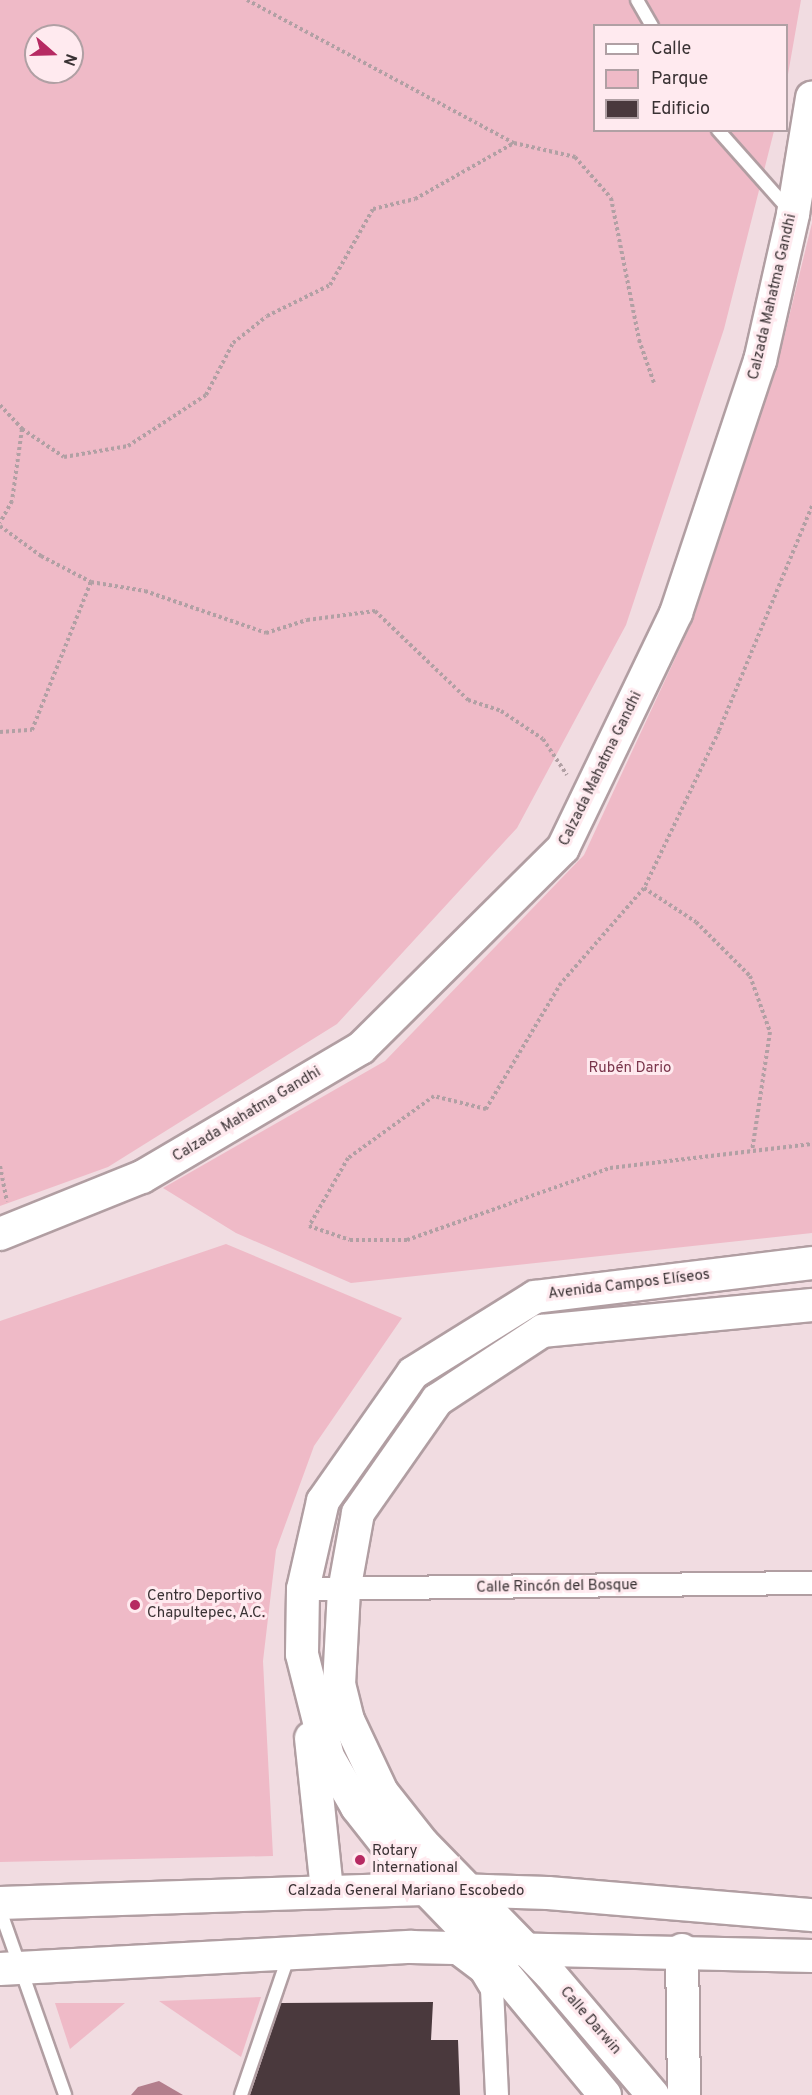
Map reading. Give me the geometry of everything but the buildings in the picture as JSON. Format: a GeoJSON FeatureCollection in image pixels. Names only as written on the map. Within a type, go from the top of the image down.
{"type":"FeatureCollection","features":[{"type":"Feature","properties":{"kind":"street","name":"Calzada Mahatma Gandhi"},"geometry":{"type":"LineString","coordinates":[[0,1234],[142,1177],[361,1048],[563,848],[588,801],[676,614],[760,360],[793,214],[812,98]]}},
{"type":"Feature","properties":{"kind":"street","name":"Avenida Campos Elíseos"},"geometry":{"type":"LineString","coordinates":[[483,1948],[424,1889],[357,1807],[328,1757],[302,1654],[303,1589],[323,1501],[413,1372],[536,1297],[812,1263]]}},
{"type":"Feature","properties":{"kind":"street"},"geometry":{"type":"LineString","coordinates":[[536,1297],[542,1331]]}},
{"type":"Feature","properties":{"kind":"street"},"geometry":{"type":"LineString","coordinates":[[525,1948],[423,1844],[382,1792],[348,1720],[339,1685],[344,1591],[358,1513],[437,1400],[542,1331],[812,1305]]}},
{"type":"Feature","properties":{"kind":"street","name":"Calle Rincón del Bosque"},"geometry":{"type":"LineString","coordinates":[[303,1589],[344,1591],[812,1583]]}},
{"type":"Feature","properties":{"kind":"street"},"geometry":{"type":"LineString","coordinates":[[302,1654],[327,1889]]}},
{"type":"Feature","properties":{"kind":"street","name":"Calzada General Mariano Escobedo"},"geometry":{"type":"LineString","coordinates":[[0,1903],[327,1889],[424,1889],[469,1890],[812,1915]]}},
{"type":"Feature","properties":{"kind":"street"},"geometry":{"type":"LineString","coordinates":[[450,1948],[481,1971],[492,1989],[497,2095]]}},
{"type":"Feature","properties":{"kind":"street"},"geometry":{"type":"LineString","coordinates":[[12,1969],[450,1948],[682,1950],[812,1956]]}},
{"type":"Feature","properties":{"kind":"street"},"geometry":{"type":"LineString","coordinates":[[483,1948],[605,2095]]}},
{"type":"Feature","properties":{"kind":"street","name":"Calle Darwin"},"geometry":{"type":"LineString","coordinates":[[525,1948],[653,2095]]}},
{"type":"Feature","properties":{"kind":"street"},"geometry":{"type":"LineString","coordinates":[[682,1950],[684,2095]]}},
{"type":"Feature","properties":{"kind":"lane"},"geometry":{"type":"LineString","coordinates":[[637,0],[651,24]]}},
{"type":"Feature","properties":{"kind":"lane"},"geometry":{"type":"LineString","coordinates":[[720,132],[793,214]]}},
{"type":"Feature","properties":{"kind":"lane"},"geometry":{"type":"LineString","coordinates":[[0,1910],[12,1969],[65,2095]]}},
{"type":"Feature","properties":{"kind":"lane"},"geometry":{"type":"LineString","coordinates":[[241,2095],[289,1955]]}},
{"type":"Feature","properties":{"kind":"path"},"geometry":{"type":"LineString","coordinates":[[247,0],[514,143],[575,157],[611,198],[639,339],[654,383]]}},
{"type":"Feature","properties":{"kind":"path"},"geometry":{"type":"LineString","coordinates":[[0,405],[22,429],[64,457],[128,446],[206,394],[233,343],[267,316],[330,285],[374,209],[415,200],[514,143]]}},
{"type":"Feature","properties":{"kind":"path"},"geometry":{"type":"LineString","coordinates":[[22,429],[12,501],[0,525],[41,556],[91,582],[145,591],[266,633],[307,620],[375,611],[468,700],[501,711],[543,739],[588,801]]}},
{"type":"Feature","properties":{"kind":"path"},"geometry":{"type":"LineString","coordinates":[[812,506],[719,731],[644,888],[561,983],[486,1108],[434,1096],[348,1158],[309,1226],[350,1240],[407,1240],[610,1168],[812,1144]]}},
{"type":"Feature","properties":{"kind":"path"},"geometry":{"type":"LineString","coordinates":[[0,732],[32,730],[91,582]]}},
{"type":"Feature","properties":{"kind":"path"},"geometry":{"type":"LineString","coordinates":[[644,888],[696,922],[750,976],[770,1032],[752,1151]]}},
{"type":"Feature","properties":{"kind":"green space"},"geometry":{"type":"Polygon","coordinates":[[[0,0],[801,0],[788,74],[788,24],[593,24],[593,132],[774,132],[724,329],[626,625],[517,828],[337,1024],[108,1167],[0,1206],[0,0]]]}},
{"type":"Feature","properties":{"kind":"green space","name":"Rubén Dario"},"geometry":{"type":"Polygon","coordinates":[[[812,223],[812,1233],[351,1283],[236,1233],[163,1188],[385,1061],[584,855],[693,620],[778,362],[812,223]]]}},
{"type":"Feature","properties":{"kind":"green space","name":"Centro Deportivo Chapultepec, A.C."},"geometry":{"type":"Polygon","coordinates":[[[226,1244],[402,1318],[314,1446],[276,1550],[263,1661],[273,1856],[0,1862],[0,1321],[226,1244]]]}},
{"type":"Feature","properties":{"kind":"green space"},"geometry":{"type":"Polygon","coordinates":[[[261,1997],[241,2057],[159,2001],[261,1997]]]}},
{"type":"Feature","properties":{"kind":"green space"},"geometry":{"type":"Polygon","coordinates":[[[55,2003],[125,2003],[70,2049],[55,2003]]]}},
{"type":"Feature","properties":{"kind":"shaded area"},"geometry":{"type":"Polygon","coordinates":[[[159,2081],[183,2095],[131,2095],[138,2087],[159,2081]]]}},
{"type":"Feature","properties":{"kind":"place","name":"Centro Deportivo Chapultepec, A.C."},"geometry":{"type":"Point","coordinates":[135,1605]}},
{"type":"Feature","properties":{"kind":"place","name":"Rotary International"},"geometry":{"type":"Point","coordinates":[360,1860]}}]}
